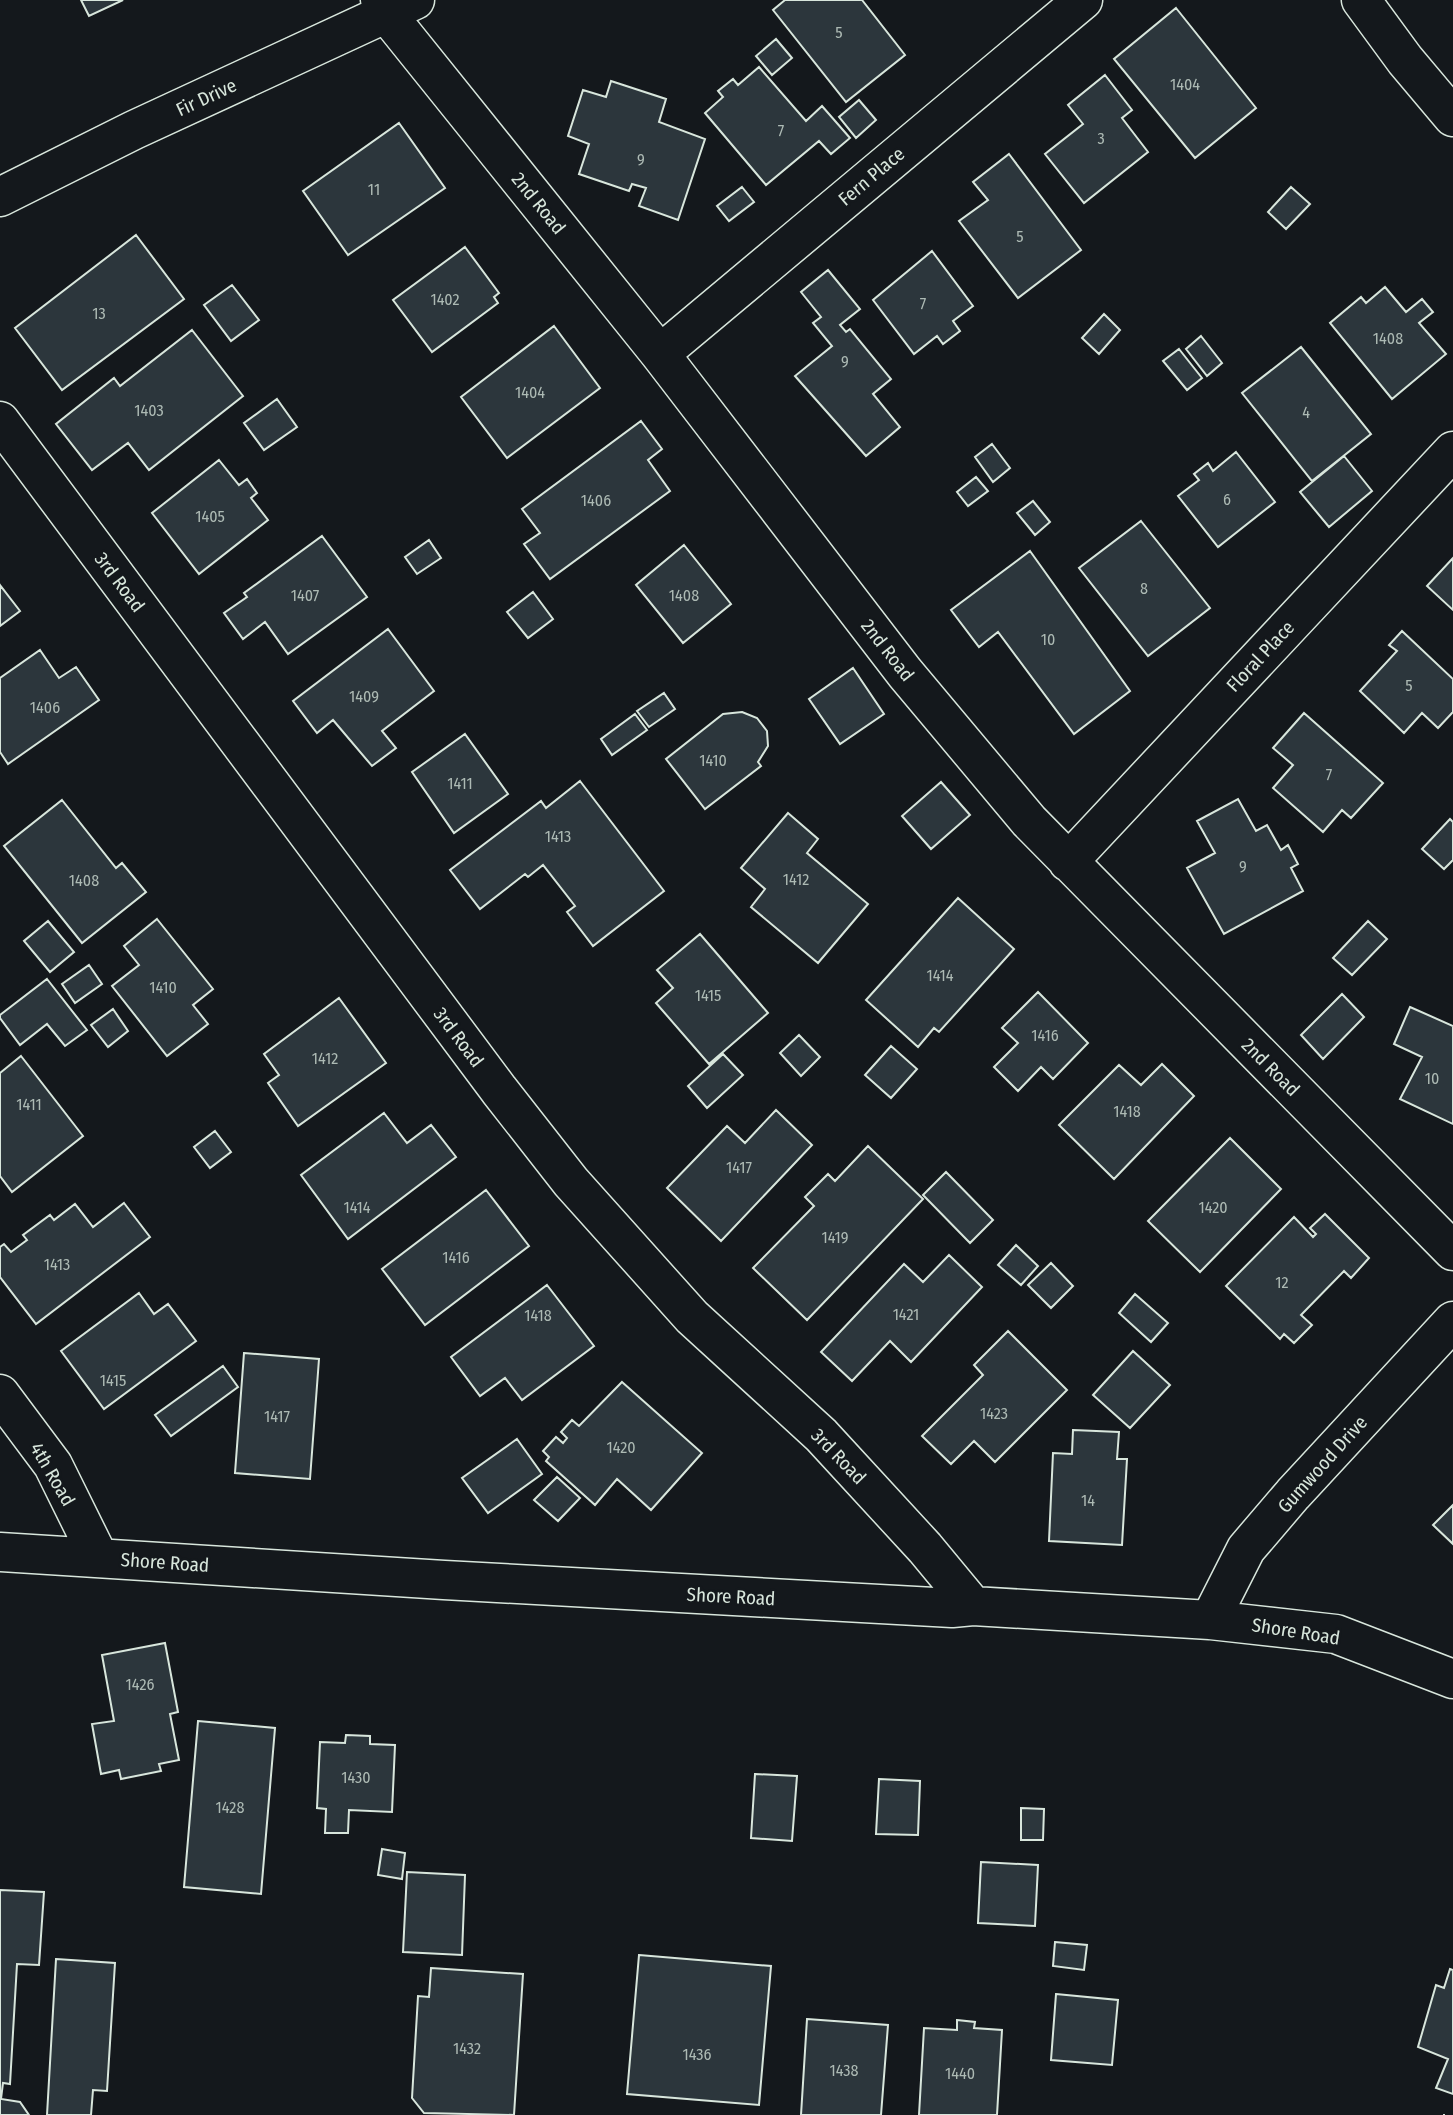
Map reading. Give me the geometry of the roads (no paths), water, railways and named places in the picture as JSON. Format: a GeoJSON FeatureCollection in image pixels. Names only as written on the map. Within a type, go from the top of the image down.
{"type":"FeatureCollection","features":[{"type":"Feature","properties":{"kind":"street","name":"Fern Place"},"geometry":{"type":"LineString","coordinates":[[660,354],[1083,0]]}},
{"type":"Feature","properties":{"kind":"street"},"geometry":{"type":"LineString","coordinates":[[1362,0],[1405,60],[1453,117]]}},
{"type":"Feature","properties":{"kind":"street","name":"2nd Road"},"geometry":{"type":"LineString","coordinates":[[394,4],[905,673],[1029,821],[1453,1251]]}},
{"type":"Feature","properties":{"kind":"street","name":"Fir Drive"},"geometry":{"type":"LineString","coordinates":[[0,197],[394,4]]}},
{"type":"Feature","properties":{"kind":"street","name":"3rd Road"},"geometry":{"type":"LineString","coordinates":[[0,421],[483,1069],[571,1182],[692,1317],[821,1435],[925,1548],[973,1606]]}},
{"type":"Feature","properties":{"kind":"street","name":"Floral Place"},"geometry":{"type":"LineString","coordinates":[[1068,862],[1453,451]]}},
{"type":"Feature","properties":{"kind":"street","name":"Gumwood Drive"},"geometry":{"type":"LineString","coordinates":[[1210,1619],[1246,1549],[1293,1494],[1453,1321]]}},
{"type":"Feature","properties":{"kind":"street","name":"4th Road"},"geometry":{"type":"LineString","coordinates":[[0,1394],[53,1465],[99,1558]]}},
{"type":"Feature","properties":{"kind":"street","name":"Shore Road"},"geometry":{"type":"LineString","coordinates":[[0,1552],[524,1585],[1210,1619],[1336,1634],[1453,1679]]}}]}
